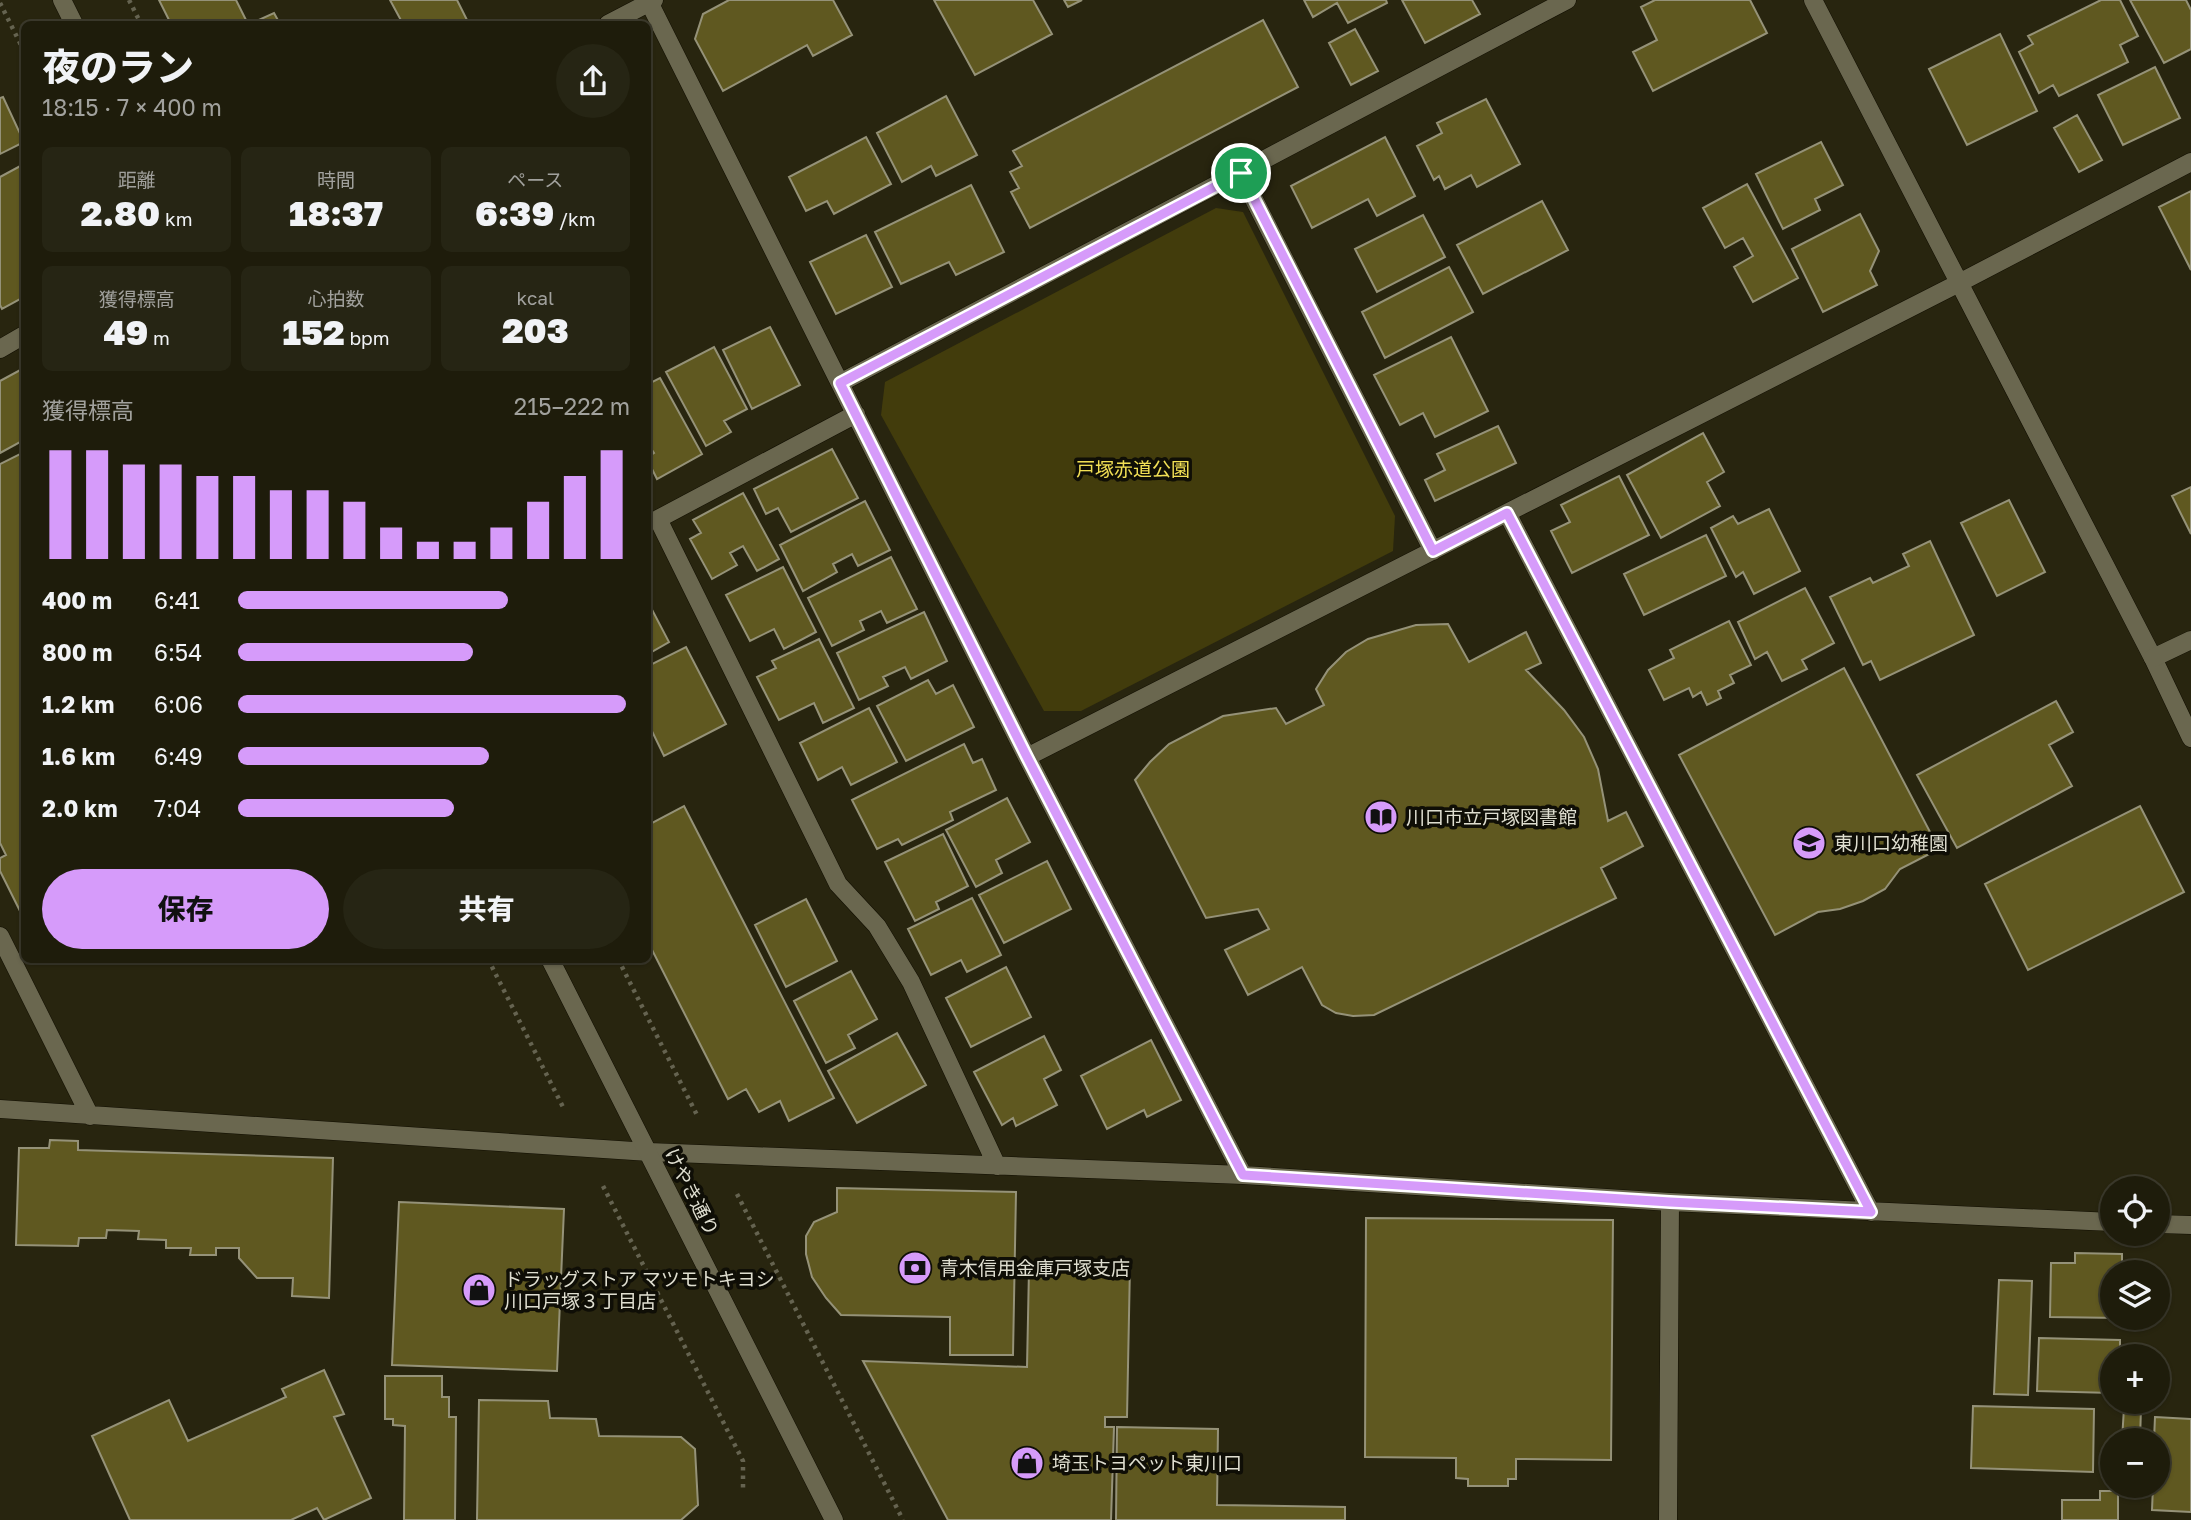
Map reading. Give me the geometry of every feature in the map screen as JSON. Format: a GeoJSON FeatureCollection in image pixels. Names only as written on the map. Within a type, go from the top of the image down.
{"type":"FeatureCollection","features":[{"type":"Feature","properties":{"kind":"street"},"geometry":{"type":"LineString","coordinates":[[62,0],[72,21]]}},
{"type":"Feature","properties":{"kind":"street"},"geometry":{"type":"LineString","coordinates":[[840,383],[1567,0]]}},
{"type":"Feature","properties":{"kind":"street"},"geometry":{"type":"LineString","coordinates":[[1813,0],[2191,738]]}},
{"type":"Feature","properties":{"kind":"street"},"geometry":{"type":"LineString","coordinates":[[614,21],[651,1],[1027,757],[1243,1175]]}},
{"type":"Feature","properties":{"kind":"street"},"geometry":{"type":"LineString","coordinates":[[1027,757],[1959,283],[2191,162]]}},
{"type":"Feature","properties":{"kind":"street"},"geometry":{"type":"LineString","coordinates":[[1241,173],[1433,551]]}},
{"type":"Feature","properties":{"kind":"street"},"geometry":{"type":"LineString","coordinates":[[0,349],[21,337]]}},
{"type":"Feature","properties":{"kind":"street"},"geometry":{"type":"LineString","coordinates":[[856,414],[658,519],[838,884],[877,926],[911,982],[997,1166]]}},
{"type":"Feature","properties":{"kind":"street"},"geometry":{"type":"LineString","coordinates":[[1507,513],[1871,1212]]}},
{"type":"Feature","properties":{"kind":"street"},"geometry":{"type":"LineString","coordinates":[[2152,658],[2191,640]]}},
{"type":"Feature","properties":{"kind":"street"},"geometry":{"type":"LineString","coordinates":[[0,936],[90,1116]]}},
{"type":"Feature","properties":{"kind":"street","name":"けやき通り"},"geometry":{"type":"LineString","coordinates":[[552,963],[834,1520]]}},
{"type":"Feature","properties":{"kind":"street"},"geometry":{"type":"LineString","coordinates":[[0,1109],[584,1149],[1243,1175],[1670,1202],[2100,1222]]}},
{"type":"Feature","properties":{"kind":"street"},"geometry":{"type":"LineString","coordinates":[[1668,1520],[1670,1202]]}},
{"type":"Feature","properties":{"kind":"street"},"geometry":{"type":"LineString","coordinates":[[2170,1224],[2191,1225]]}},
{"type":"Feature","properties":{"kind":"path"},"geometry":{"type":"LineString","coordinates":[[129,0],[140,21]]}},
{"type":"Feature","properties":{"kind":"path"},"geometry":{"type":"LineString","coordinates":[[0,3],[21,45]]}},
{"type":"Feature","properties":{"kind":"path"},"geometry":{"type":"LineString","coordinates":[[490,963],[743,1461],[743,1491]]}},
{"type":"Feature","properties":{"kind":"path"},"geometry":{"type":"LineString","coordinates":[[620,963],[903,1520]]}},
{"type":"Feature","properties":{"kind":"green space","name":"戸塚赤道公園"},"geometry":{"type":"Polygon","coordinates":[[[1216,208],[1243,212],[1395,516],[1393,551],[1081,711],[1044,711],[881,415],[885,382],[1216,208]]]}},
{"type":"Feature","properties":{"kind":"building"},"geometry":{"type":"Polygon","coordinates":[[[159,0],[236,0],[246,21],[170,21],[159,0]]]}},
{"type":"Feature","properties":{"kind":"building"},"geometry":{"type":"Polygon","coordinates":[[[390,0],[457,0],[468,21],[401,21],[390,0]]]}},
{"type":"Feature","properties":{"kind":"building"},"geometry":{"type":"Polygon","coordinates":[[[729,0],[833,0],[852,35],[813,56],[807,45],[723,91],[695,39],[703,14],[729,0]]]}},
{"type":"Feature","properties":{"kind":"building"},"geometry":{"type":"Polygon","coordinates":[[[934,0],[1033,0],[1052,34],[975,75],[934,0]]]}},
{"type":"Feature","properties":{"kind":"building"},"geometry":{"type":"Polygon","coordinates":[[[1064,0],[1082,0],[1068,7],[1064,0]]]}},
{"type":"Feature","properties":{"kind":"building"},"geometry":{"type":"Polygon","coordinates":[[[1304,0],[1386,0],[1387,3],[1348,23],[1337,3],[1313,17],[1304,0]]]}},
{"type":"Feature","properties":{"kind":"building"},"geometry":{"type":"Polygon","coordinates":[[[1402,0],[1472,0],[1480,14],[1425,43],[1402,0]]]}},
{"type":"Feature","properties":{"kind":"building"},"geometry":{"type":"Polygon","coordinates":[[[1655,0],[1750,0],[1767,33],[1653,91],[1633,52],[1657,40],[1641,7],[1655,0]]]}},
{"type":"Feature","properties":{"kind":"building"},"geometry":{"type":"Polygon","coordinates":[[[2101,0],[2120,0],[2138,36],[2120,45],[2128,62],[2059,96],[2053,85],[2039,93],[2019,52],[2033,44],[2028,36],[2101,0]]]}},
{"type":"Feature","properties":{"kind":"building"},"geometry":{"type":"Polygon","coordinates":[[[2130,0],[2186,0],[2191,10],[2191,49],[2164,63],[2130,0]]]}},
{"type":"Feature","properties":{"kind":"building"},"geometry":{"type":"Polygon","coordinates":[[[274,13],[278,21],[257,21],[274,13]]]}},
{"type":"Feature","properties":{"kind":"building"},"geometry":{"type":"Polygon","coordinates":[[[1263,20],[1298,87],[1030,228],[1011,192],[1019,188],[1010,172],[1022,166],[1013,151],[1263,20]]]}},
{"type":"Feature","properties":{"kind":"building"},"geometry":{"type":"Polygon","coordinates":[[[1355,29],[1378,71],[1351,85],[1329,43],[1355,29]]]}},
{"type":"Feature","properties":{"kind":"building"},"geometry":{"type":"Polygon","coordinates":[[[2000,34],[2037,111],[1967,145],[1929,69],[2000,34]]]}},
{"type":"Feature","properties":{"kind":"building"},"geometry":{"type":"Polygon","coordinates":[[[2155,67],[2180,118],[2123,145],[2098,95],[2155,67]]]}},
{"type":"Feature","properties":{"kind":"building"},"geometry":{"type":"Polygon","coordinates":[[[946,96],[977,155],[936,176],[931,166],[902,182],[877,133],[946,96]]]}},
{"type":"Feature","properties":{"kind":"building"},"geometry":{"type":"Polygon","coordinates":[[[3,97],[21,136],[21,144],[0,154],[0,98],[3,97]]]}},
{"type":"Feature","properties":{"kind":"building"},"geometry":{"type":"Polygon","coordinates":[[[1486,99],[1520,164],[1477,187],[1471,175],[1445,189],[1439,176],[1434,180],[1417,146],[1442,133],[1437,123],[1486,99]]]}},
{"type":"Feature","properties":{"kind":"building"},"geometry":{"type":"Polygon","coordinates":[[[2077,115],[2102,160],[2079,172],[2054,128],[2077,115]]]}},
{"type":"Feature","properties":{"kind":"building"},"geometry":{"type":"Polygon","coordinates":[[[866,137],[891,184],[834,214],[827,201],[806,211],[789,177],[866,137]]]}},
{"type":"Feature","properties":{"kind":"building"},"geometry":{"type":"Polygon","coordinates":[[[1385,137],[1415,196],[1377,216],[1368,199],[1312,228],[1291,186],[1385,137]]]}},
{"type":"Feature","properties":{"kind":"building"},"geometry":{"type":"Polygon","coordinates":[[[1821,142],[1843,185],[1815,199],[1820,210],[1783,229],[1756,174],[1821,142]]]}},
{"type":"Feature","properties":{"kind":"building"},"geometry":{"type":"Polygon","coordinates":[[[21,166],[21,299],[2,309],[0,305],[0,177],[21,166]]]}},
{"type":"Feature","properties":{"kind":"building"},"geometry":{"type":"Polygon","coordinates":[[[1747,184],[1798,278],[1753,302],[1734,267],[1753,256],[1743,238],[1725,248],[1703,208],[1747,184]]]}},
{"type":"Feature","properties":{"kind":"building"},"geometry":{"type":"Polygon","coordinates":[[[971,185],[1004,252],[956,275],[949,262],[901,284],[875,232],[971,185]]]}},
{"type":"Feature","properties":{"kind":"building"},"geometry":{"type":"Polygon","coordinates":[[[2191,191],[2191,270],[2159,207],[2191,191]]]}},
{"type":"Feature","properties":{"kind":"building"},"geometry":{"type":"Polygon","coordinates":[[[1542,201],[1568,250],[1483,294],[1457,245],[1542,201]]]}},
{"type":"Feature","properties":{"kind":"building"},"geometry":{"type":"Polygon","coordinates":[[[1860,214],[1879,251],[1870,271],[1877,285],[1823,312],[1792,249],[1860,214]]]}},
{"type":"Feature","properties":{"kind":"building"},"geometry":{"type":"Polygon","coordinates":[[[1423,215],[1445,257],[1377,292],[1355,249],[1423,215]]]}},
{"type":"Feature","properties":{"kind":"building"},"geometry":{"type":"Polygon","coordinates":[[[866,235],[892,287],[836,314],[810,262],[866,235]]]}},
{"type":"Feature","properties":{"kind":"building"},"geometry":{"type":"Polygon","coordinates":[[[1449,267],[1473,312],[1385,358],[1362,312],[1449,267]]]}},
{"type":"Feature","properties":{"kind":"building"},"geometry":{"type":"Polygon","coordinates":[[[770,327],[800,385],[752,409],[723,350],[770,327]]]}},
{"type":"Feature","properties":{"kind":"building"},"geometry":{"type":"Polygon","coordinates":[[[1451,337],[1488,411],[1435,437],[1423,413],[1400,425],[1374,375],[1451,337]]]}},
{"type":"Feature","properties":{"kind":"building"},"geometry":{"type":"Polygon","coordinates":[[[714,347],[747,409],[724,421],[731,432],[706,446],[666,372],[714,347]]]}},
{"type":"Feature","properties":{"kind":"building"},"geometry":{"type":"Polygon","coordinates":[[[21,370],[21,442],[0,453],[0,381],[21,370]]]}},
{"type":"Feature","properties":{"kind":"building"},"geometry":{"type":"Polygon","coordinates":[[[660,378],[702,454],[657,479],[651,467],[651,455],[654,453],[651,448],[651,382],[660,378]]]}},
{"type":"Feature","properties":{"kind":"building"},"geometry":{"type":"Polygon","coordinates":[[[1498,426],[1516,463],[1435,501],[1425,480],[1445,470],[1437,454],[1498,426]]]}},
{"type":"Feature","properties":{"kind":"building"},"geometry":{"type":"Polygon","coordinates":[[[1703,433],[1724,472],[1707,482],[1720,506],[1661,538],[1627,475],[1703,433]]]}},
{"type":"Feature","properties":{"kind":"building"},"geometry":{"type":"Polygon","coordinates":[[[832,449],[858,498],[791,532],[778,508],[766,514],[754,489],[832,449]]]}},
{"type":"Feature","properties":{"kind":"building"},"geometry":{"type":"Polygon","coordinates":[[[21,454],[21,913],[0,871],[0,858],[6,855],[0,843],[0,464],[21,454]]]}},
{"type":"Feature","properties":{"kind":"building"},"geometry":{"type":"Polygon","coordinates":[[[1619,476],[1649,535],[1572,573],[1551,531],[1570,522],[1561,505],[1619,476]]]}},
{"type":"Feature","properties":{"kind":"building"},"geometry":{"type":"Polygon","coordinates":[[[2191,487],[2191,534],[2172,496],[2191,487]]]}},
{"type":"Feature","properties":{"kind":"building"},"geometry":{"type":"Polygon","coordinates":[[[743,493],[779,559],[757,571],[743,546],[730,553],[737,565],[712,579],[690,539],[701,533],[693,520],[743,493]]]}},
{"type":"Feature","properties":{"kind":"building"},"geometry":{"type":"Polygon","coordinates":[[[2009,500],[2045,572],[1997,596],[1961,523],[2009,500]]]}},
{"type":"Feature","properties":{"kind":"building"},"geometry":{"type":"Polygon","coordinates":[[[865,501],[890,550],[858,566],[852,554],[833,564],[837,572],[803,591],[780,545],[865,501]]]}},
{"type":"Feature","properties":{"kind":"building"},"geometry":{"type":"Polygon","coordinates":[[[1769,509],[1800,571],[1754,594],[1743,572],[1736,577],[1711,528],[1733,516],[1738,524],[1769,509]]]}},
{"type":"Feature","properties":{"kind":"building"},"geometry":{"type":"Polygon","coordinates":[[[1706,535],[1726,576],[1644,615],[1624,574],[1706,535]]]}},
{"type":"Feature","properties":{"kind":"building"},"geometry":{"type":"Polygon","coordinates":[[[1930,541],[1974,635],[1880,680],[1871,661],[1863,665],[1830,597],[1870,578],[1873,583],[1909,566],[1903,554],[1930,541]]]}},
{"type":"Feature","properties":{"kind":"building"},"geometry":{"type":"Polygon","coordinates":[[[891,557],[917,609],[887,623],[881,611],[860,621],[864,630],[832,646],[808,598],[891,557]]]}},
{"type":"Feature","properties":{"kind":"building"},"geometry":{"type":"Polygon","coordinates":[[[783,567],[816,632],[784,649],[774,629],[750,641],[726,595],[783,567]]]}},
{"type":"Feature","properties":{"kind":"building"},"geometry":{"type":"Polygon","coordinates":[[[1805,588],[1834,643],[1802,660],[1807,669],[1782,681],[1767,652],[1755,659],[1738,622],[1805,588]]]}},
{"type":"Feature","properties":{"kind":"building"},"geometry":{"type":"Polygon","coordinates":[[[651,608],[669,642],[651,652],[651,608]]]}},
{"type":"Feature","properties":{"kind":"building"},"geometry":{"type":"Polygon","coordinates":[[[924,612],[947,661],[911,679],[905,667],[883,677],[888,686],[859,700],[837,653],[924,612]]]}},
{"type":"Feature","properties":{"kind":"building"},"geometry":{"type":"Polygon","coordinates":[[[1729,621],[1751,665],[1730,675],[1734,683],[1718,691],[1721,698],[1707,705],[1701,692],[1693,697],[1689,688],[1664,700],[1649,670],[1674,658],[1670,650],[1729,621]]]}},
{"type":"Feature","properties":{"kind":"building","name":"川口市立戸塚図書館"},"geometry":{"type":"Polygon","coordinates":[[[1448,624],[1469,662],[1526,632],[1541,663],[1526,670],[1564,710],[1584,737],[1598,769],[1608,821],[1626,812],[1643,846],[1601,868],[1616,898],[1374,1015],[1353,1016],[1336,1013],[1322,1005],[1302,967],[1248,995],[1225,950],[1269,929],[1258,909],[1206,918],[1135,780],[1169,744],[1223,716],[1276,708],[1286,724],[1324,705],[1316,689],[1328,670],[1346,652],[1368,639],[1416,625],[1448,624]]]}},
{"type":"Feature","properties":{"kind":"building"},"geometry":{"type":"Polygon","coordinates":[[[819,639],[854,708],[823,723],[814,703],[779,720],[757,677],[776,668],[772,661],[819,639]]]}},
{"type":"Feature","properties":{"kind":"building"},"geometry":{"type":"Polygon","coordinates":[[[686,647],[726,724],[664,756],[651,729],[651,664],[686,647]]]}},
{"type":"Feature","properties":{"kind":"building"},"geometry":{"type":"Polygon","coordinates":[[[1844,668],[1939,849],[1900,869],[1885,889],[1863,901],[1840,909],[1818,912],[1775,935],[1679,755],[1844,668]]]}},
{"type":"Feature","properties":{"kind":"building"},"geometry":{"type":"Polygon","coordinates":[[[928,680],[936,694],[953,685],[974,727],[906,761],[877,706],[928,680]]]}},
{"type":"Feature","properties":{"kind":"building"},"geometry":{"type":"Polygon","coordinates":[[[2056,701],[2073,732],[2049,745],[2072,786],[1957,848],[1917,775],[2056,701]]]}},
{"type":"Feature","properties":{"kind":"building"},"geometry":{"type":"Polygon","coordinates":[[[869,708],[897,762],[851,785],[842,767],[818,780],[800,743],[869,708]]]}},
{"type":"Feature","properties":{"kind":"building"},"geometry":{"type":"Polygon","coordinates":[[[964,744],[973,763],[982,759],[996,790],[950,812],[953,820],[902,845],[898,839],[877,849],[852,800],[964,744]]]}},
{"type":"Feature","properties":{"kind":"building"},"geometry":{"type":"Polygon","coordinates":[[[1007,798],[1030,842],[996,860],[1002,873],[976,887],[946,830],[1007,798]]]}},
{"type":"Feature","properties":{"kind":"building"},"geometry":{"type":"Polygon","coordinates":[[[684,806],[834,1098],[789,1121],[780,1101],[759,1112],[746,1089],[728,1099],[651,948],[651,823],[684,806]]]}},
{"type":"Feature","properties":{"kind":"building"},"geometry":{"type":"Polygon","coordinates":[[[2140,806],[2184,892],[2028,970],[1985,884],[2140,806]]]}},
{"type":"Feature","properties":{"kind":"building"},"geometry":{"type":"Polygon","coordinates":[[[943,834],[968,886],[936,902],[939,909],[915,921],[885,862],[943,834]]]}},
{"type":"Feature","properties":{"kind":"building"},"geometry":{"type":"Polygon","coordinates":[[[1047,861],[1071,909],[1004,943],[979,895],[1047,861]]]}},
{"type":"Feature","properties":{"kind":"building"},"geometry":{"type":"Polygon","coordinates":[[[972,898],[1001,955],[967,972],[961,960],[931,975],[908,929],[972,898]]]}},
{"type":"Feature","properties":{"kind":"building"},"geometry":{"type":"Polygon","coordinates":[[[806,899],[837,961],[786,987],[755,925],[806,899]]]}},
{"type":"Feature","properties":{"kind":"building"},"geometry":{"type":"Polygon","coordinates":[[[1006,967],[1031,1017],[971,1047],[946,998],[1006,967]]]}},
{"type":"Feature","properties":{"kind":"building"},"geometry":{"type":"Polygon","coordinates":[[[851,971],[877,1019],[848,1035],[855,1048],[826,1063],[794,1001],[851,971]]]}},
{"type":"Feature","properties":{"kind":"building"},"geometry":{"type":"Polygon","coordinates":[[[897,1033],[926,1085],[857,1123],[828,1071],[897,1033]]]}},
{"type":"Feature","properties":{"kind":"building"},"geometry":{"type":"Polygon","coordinates":[[[1044,1036],[1061,1070],[1044,1079],[1057,1105],[1016,1126],[1013,1118],[1002,1125],[974,1072],[1044,1036]]]}},
{"type":"Feature","properties":{"kind":"building"},"geometry":{"type":"Polygon","coordinates":[[[1151,1040],[1181,1100],[1147,1117],[1144,1110],[1107,1129],[1081,1076],[1151,1040]]]}},
{"type":"Feature","properties":{"kind":"building"},"geometry":{"type":"Polygon","coordinates":[[[50,1140],[78,1141],[78,1150],[333,1158],[329,1298],[292,1296],[293,1278],[257,1278],[239,1258],[239,1248],[216,1248],[216,1255],[190,1255],[191,1248],[166,1248],[166,1240],[138,1239],[139,1231],[107,1230],[106,1238],[79,1238],[78,1246],[16,1245],[19,1148],[49,1148],[50,1140]]]}},
{"type":"Feature","properties":{"kind":"building"},"geometry":{"type":"Polygon","coordinates":[[[837,1188],[1016,1192],[1013,1355],[950,1355],[950,1317],[841,1315],[812,1277],[806,1254],[806,1236],[814,1222],[837,1212],[837,1188]]]}},
{"type":"Feature","properties":{"kind":"building"},"geometry":{"type":"Polygon","coordinates":[[[399,1202],[564,1209],[557,1371],[392,1365],[399,1202]]]}},
{"type":"Feature","properties":{"kind":"building"},"geometry":{"type":"Polygon","coordinates":[[[1366,1218],[1613,1220],[1611,1460],[1516,1459],[1516,1479],[1508,1479],[1508,1486],[1468,1486],[1468,1479],[1456,1478],[1456,1458],[1365,1457],[1366,1218]]]}},
{"type":"Feature","properties":{"kind":"building"},"geometry":{"type":"Polygon","coordinates":[[[2075,1253],[2122,1254],[2122,1260],[2100,1260],[2100,1318],[2050,1317],[2051,1263],[2075,1263],[2075,1253]]]}},
{"type":"Feature","properties":{"kind":"building"},"geometry":{"type":"Polygon","coordinates":[[[1050,1261],[1130,1265],[1127,1417],[1105,1417],[1105,1427],[1114,1427],[1111,1520],[948,1520],[863,1361],[1027,1367],[1029,1269],[1050,1270],[1050,1261]]]}},
{"type":"Feature","properties":{"kind":"building"},"geometry":{"type":"Polygon","coordinates":[[[1999,1280],[2032,1281],[2028,1395],[1994,1394],[1999,1280]]]}},
{"type":"Feature","properties":{"kind":"building"},"geometry":{"type":"Polygon","coordinates":[[[2039,1338],[2120,1340],[2120,1344],[2100,1344],[2100,1393],[2037,1391],[2039,1338]]]}},
{"type":"Feature","properties":{"kind":"building"},"geometry":{"type":"Polygon","coordinates":[[[324,1370],[344,1414],[334,1417],[371,1498],[324,1520],[317,1508],[291,1520],[130,1520],[92,1436],[169,1400],[188,1441],[286,1397],[282,1389],[324,1370]]]}},
{"type":"Feature","properties":{"kind":"building"},"geometry":{"type":"Polygon","coordinates":[[[385,1376],[442,1376],[442,1397],[449,1397],[449,1417],[456,1417],[455,1520],[404,1520],[405,1426],[393,1425],[393,1419],[385,1419],[385,1376]]]}},
{"type":"Feature","properties":{"kind":"building"},"geometry":{"type":"Polygon","coordinates":[[[479,1400],[548,1401],[550,1418],[596,1419],[599,1436],[681,1437],[695,1449],[698,1505],[681,1520],[477,1520],[479,1400]]]}},
{"type":"Feature","properties":{"kind":"building"},"geometry":{"type":"Polygon","coordinates":[[[1973,1406],[2094,1409],[2093,1472],[1971,1468],[1973,1406]]]}},
{"type":"Feature","properties":{"kind":"building"},"geometry":{"type":"Polygon","coordinates":[[[2124,1414],[2141,1414],[2140,1428],[2123,1428],[2124,1414]]]}},
{"type":"Feature","properties":{"kind":"building"},"geometry":{"type":"Polygon","coordinates":[[[2155,1417],[2191,1419],[2191,1512],[2152,1510],[2152,1498],[2170,1498],[2170,1428],[2155,1428],[2155,1417]]]}},
{"type":"Feature","properties":{"kind":"building"},"geometry":{"type":"Polygon","coordinates":[[[1117,1427],[1218,1429],[1217,1505],[1345,1507],[1345,1520],[1116,1520],[1117,1427]]]}},
{"type":"Feature","properties":{"kind":"building"},"geometry":{"type":"Polygon","coordinates":[[[2118,1498],[2118,1520],[2062,1520],[2062,1500],[2118,1498]]]}},
{"type":"Feature","properties":{"kind":"place","name":"川口市立戸塚図書館"},"geometry":{"type":"Point","coordinates":[1381,817]}},
{"type":"Feature","properties":{"kind":"place","name":"東川口幼稚園"},"geometry":{"type":"Point","coordinates":[1809,843]}},
{"type":"Feature","properties":{"kind":"place","name":"青木信用金庫戸塚支店"},"geometry":{"type":"Point","coordinates":[915,1268]}},
{"type":"Feature","properties":{"kind":"place","name":"ドラッグストア マツモトキヨシ 川口戸塚３丁目店"},"geometry":{"type":"Point","coordinates":[479,1290]}},
{"type":"Feature","properties":{"kind":"place","name":"埼玉トヨペット東川口"},"geometry":{"type":"Point","coordinates":[1027,1463]}},
{"type":"Feature","properties":{"kind":"route"},"geometry":{"type":"LineString","coordinates":[[1241,173],[1433,551],[1507,513],[1871,1212],[1243,1175],[1027,757],[840,383],[1241,173]]}}]}
